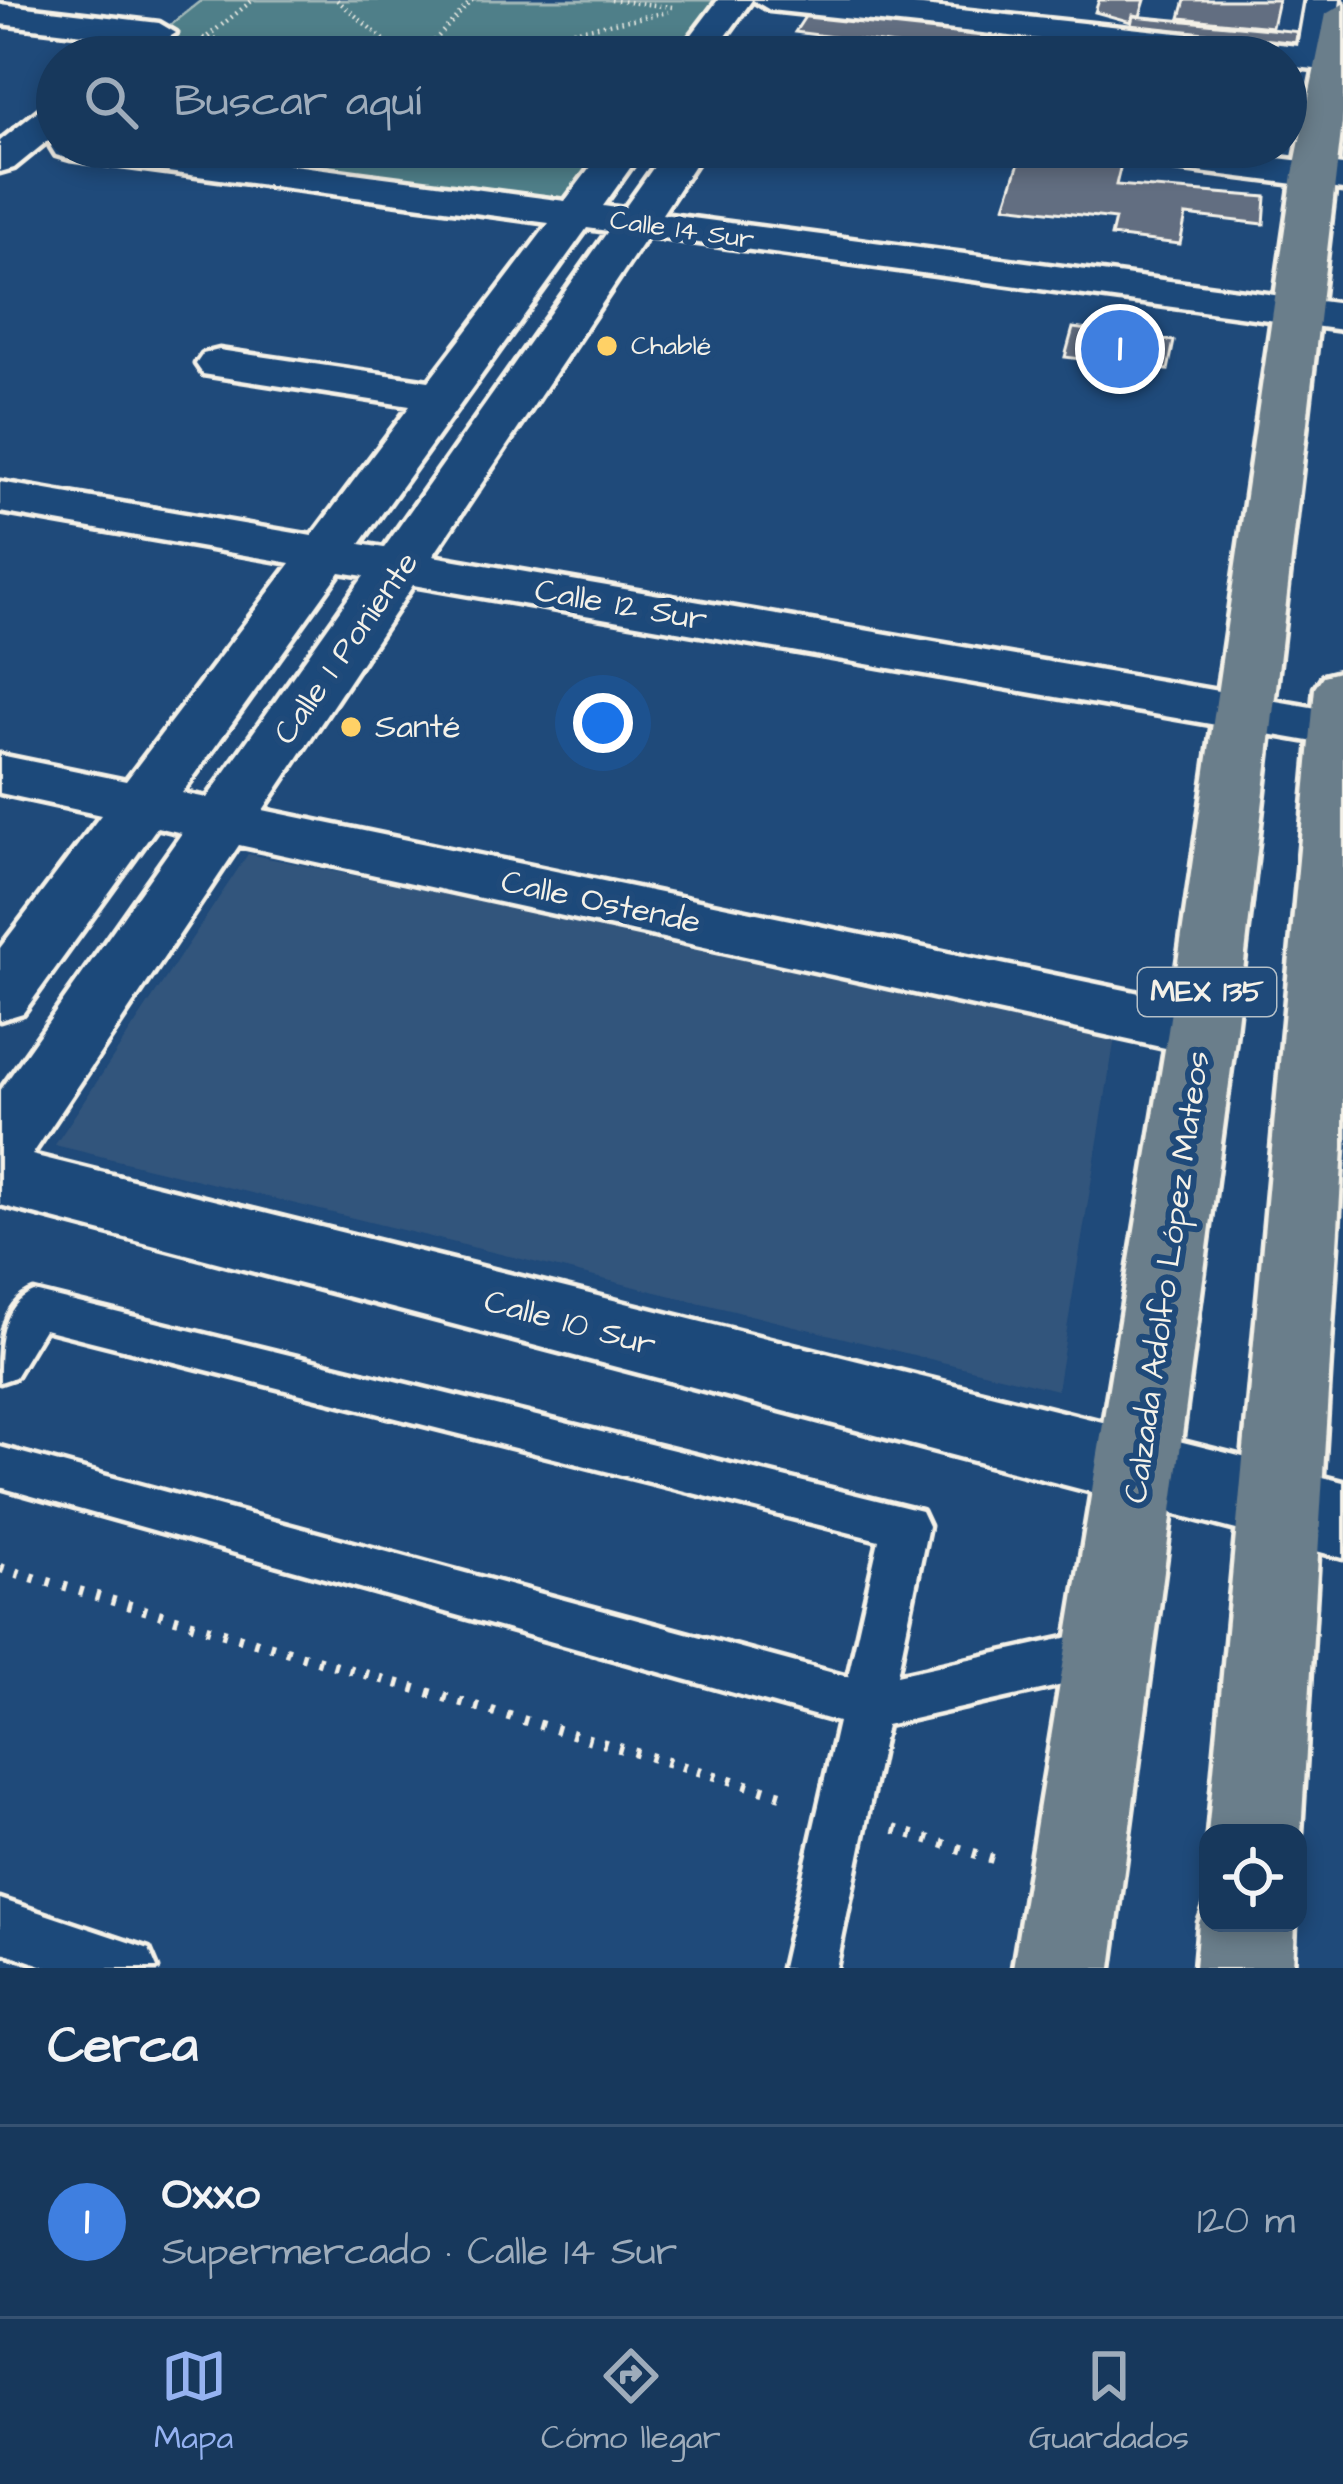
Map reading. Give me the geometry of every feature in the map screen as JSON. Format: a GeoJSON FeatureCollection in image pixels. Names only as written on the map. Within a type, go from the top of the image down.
{"type":"FeatureCollection","features":[{"type":"Feature","properties":{"kind":"main road","name":"Calzada Adolfo López Mateos"},"geometry":{"type":"LineString","coordinates":[[1062,1968],[1140,1471],[1242,713],[1319,314],[1331,39]]}},
{"type":"Feature","properties":{"kind":"main road","name":"MEX 135"},"geometry":{"type":"LineString","coordinates":[[1256,1824],[1311,1512],[1342,716]]}},
{"type":"Feature","properties":{"kind":"main road"},"geometry":{"type":"LineString","coordinates":[[1244,1968],[1246,1932]]}},
{"type":"Feature","properties":{"kind":"street"},"geometry":{"type":"LineString","coordinates":[[708,36],[735,0]]}},
{"type":"Feature","properties":{"kind":"street"},"geometry":{"type":"LineString","coordinates":[[762,36],[781,1],[1288,36]]}},
{"type":"Feature","properties":{"kind":"street"},"geometry":{"type":"LineString","coordinates":[[0,14],[95,36]]}},
{"type":"Feature","properties":{"kind":"street"},"geometry":{"type":"LineString","coordinates":[[144,36],[178,27]]}},
{"type":"Feature","properties":{"kind":"street"},"geometry":{"type":"LineString","coordinates":[[16,139],[36,114]]}},
{"type":"Feature","properties":{"kind":"street","name":"Calle 14 Sur"},"geometry":{"type":"LineString","coordinates":[[224,168],[1319,314]]}},
{"type":"Feature","properties":{"kind":"street"},"geometry":{"type":"LineString","coordinates":[[0,996],[610,168]]}},
{"type":"Feature","properties":{"kind":"street","name":"Calle 1 Poniente"},"geometry":{"type":"LineString","coordinates":[[0,1146],[673,168]]}},
{"type":"Feature","properties":{"kind":"street"},"geometry":{"type":"LineString","coordinates":[[1264,168],[1328,176]]}},
{"type":"Feature","properties":{"kind":"street"},"geometry":{"type":"LineString","coordinates":[[219,364],[441,397]]}},
{"type":"Feature","properties":{"kind":"street","name":"Calle 12 Sur"},"geometry":{"type":"LineString","coordinates":[[0,497],[1242,713],[1342,716]]}},
{"type":"Feature","properties":{"kind":"street","name":"Calle Ostende"},"geometry":{"type":"LineString","coordinates":[[0,774],[1202,1031]]}},
{"type":"Feature","properties":{"kind":"street","name":"Calle 10 Sur"},"geometry":{"type":"LineString","coordinates":[[0,1176],[1311,1512]]}},
{"type":"Feature","properties":{"kind":"lane"},"geometry":{"type":"LineString","coordinates":[[0,1364],[34,1309],[905,1526],[808,1968]]}},
{"type":"Feature","properties":{"kind":"lane"},"geometry":{"type":"LineString","coordinates":[[0,1467],[865,1706],[1111,1651]]}},
{"type":"Feature","properties":{"kind":"lane"},"geometry":{"type":"LineString","coordinates":[[0,1924],[130,1968]]}},
{"type":"Feature","properties":{"kind":"path"},"geometry":{"type":"LineString","coordinates":[[178,27],[253,0]]}},
{"type":"Feature","properties":{"kind":"path"},"geometry":{"type":"LineString","coordinates":[[338,0],[378,36]]}},
{"type":"Feature","properties":{"kind":"path"},"geometry":{"type":"LineString","coordinates":[[439,36],[472,0]]}},
{"type":"Feature","properties":{"kind":"path"},"geometry":{"type":"LineString","coordinates":[[547,36],[685,8],[611,0]]}},
{"type":"Feature","properties":{"kind":"path"},"geometry":{"type":"LineString","coordinates":[[178,27],[234,36]]}},
{"type":"Feature","properties":{"kind":"path"},"geometry":{"type":"LineString","coordinates":[[0,1568],[1075,1883]]}},
{"type":"Feature","properties":{"kind":"shaded area"},"geometry":{"type":"Polygon","coordinates":[[[248,854],[1116,1031],[1057,1390],[55,1145],[248,854]]]}},
{"type":"Feature","properties":{"kind":"green space"},"geometry":{"type":"Polygon","coordinates":[[[202,0],[735,0],[708,36],[157,36],[202,0]]]}},
{"type":"Feature","properties":{"kind":"green space"},"geometry":{"type":"Polygon","coordinates":[[[224,168],[610,168],[575,216],[224,168]]]}},
{"type":"Feature","properties":{"kind":"building"},"geometry":{"type":"Polygon","coordinates":[[[1099,0],[1145,0],[1140,16],[1133,15],[1131,22],[1095,12],[1099,0]]]}},
{"type":"Feature","properties":{"kind":"building"},"geometry":{"type":"Polygon","coordinates":[[[1185,0],[1278,0],[1272,27],[1180,18],[1185,0]]]}},
{"type":"Feature","properties":{"kind":"building"},"geometry":{"type":"Polygon","coordinates":[[[808,12],[991,30],[988,36],[795,32],[808,12]]]}},
{"type":"Feature","properties":{"kind":"building"},"geometry":{"type":"Polygon","coordinates":[[[1133,16],[1301,32],[1301,36],[1129,33],[1133,16]]]}},
{"type":"Feature","properties":{"kind":"building"},"geometry":{"type":"Polygon","coordinates":[[[1017,168],[1120,168],[1116,185],[1266,197],[1264,224],[1186,215],[1180,244],[1111,236],[1115,219],[1005,206],[1017,168]]]}},
{"type":"Feature","properties":{"kind":"building"},"geometry":{"type":"Polygon","coordinates":[[[1073,328],[1174,341],[1168,370],[1065,357],[1073,328]]]}},
{"type":"Feature","properties":{"kind":"place","name":"Chablé"},"geometry":{"type":"Point","coordinates":[607,346]}},
{"type":"Feature","properties":{"kind":"place","name":"Oxxo"},"geometry":{"type":"Point","coordinates":[1120,349]}},
{"type":"Feature","properties":{"kind":"place","name":"Santé"},"geometry":{"type":"Point","coordinates":[351,727]}}]}
